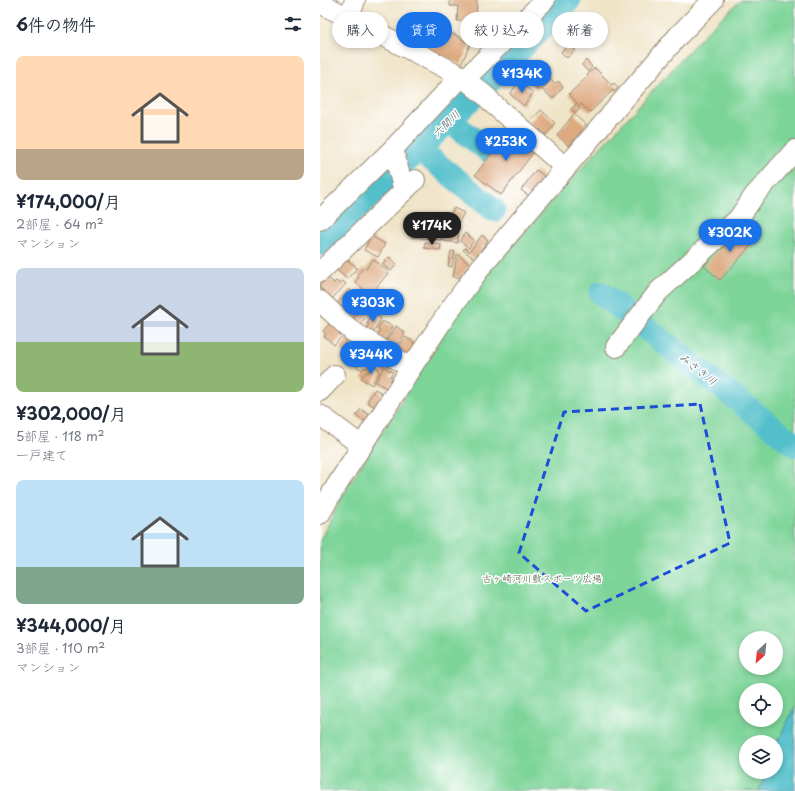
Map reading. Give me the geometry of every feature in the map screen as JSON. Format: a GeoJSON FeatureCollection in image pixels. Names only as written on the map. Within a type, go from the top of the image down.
{"type":"FeatureCollection","features":[{"type":"Feature","properties":{"kind":"street"},"geometry":{"type":"LineString","coordinates":[[320,220],[544,0]]}},
{"type":"Feature","properties":{"kind":"street"},"geometry":{"type":"LineString","coordinates":[[320,514],[411,368],[451,308],[482,267],[678,36],[713,0]]}},
{"type":"Feature","properties":{"kind":"street"},"geometry":{"type":"LineString","coordinates":[[320,3],[352,9],[463,78],[487,97],[566,168]]}},
{"type":"Feature","properties":{"kind":"street"},"geometry":{"type":"LineString","coordinates":[[320,272],[410,186],[393,149]]}},
{"type":"Feature","properties":{"kind":"street"},"geometry":{"type":"LineString","coordinates":[[616,348],[658,292],[738,220],[754,196],[795,150]]}},
{"type":"Feature","properties":{"kind":"street"},"geometry":{"type":"LineString","coordinates":[[320,301],[352,331],[411,368]]}},
{"type":"Feature","properties":{"kind":"street"},"geometry":{"type":"LineString","coordinates":[[320,391],[335,375]]}},
{"type":"Feature","properties":{"kind":"street"},"geometry":{"type":"LineString","coordinates":[[320,415],[362,446]]}},
{"type":"Feature","properties":{"kind":"highlighted area"},"geometry":{"type":"Polygon","coordinates":[[[700,404],[730,543],[586,611],[519,553],[564,412],[700,404]]]}},
{"type":"Feature","properties":{"kind":"green space","name":"古ヶ崎河川敷スポーツ広場"},"geometry":{"type":"Polygon","coordinates":[[[741,0],[795,0],[795,706],[781,735],[739,735],[739,779],[763,779],[759,791],[320,791],[320,540],[347,488],[468,296],[576,174],[711,27],[741,0]]]}},
{"type":"Feature","properties":{"kind":"water"},"geometry":{"type":"Polygon","coordinates":[[[795,706],[795,791],[759,791],[763,779],[783,779],[783,735],[781,735],[795,706]]]}},
{"type":"Feature","properties":{"kind":"building"},"geometry":{"type":"Polygon","coordinates":[[[450,0],[477,0],[476,12],[460,12],[460,21],[457,21],[458,6],[450,6],[450,0]]]}},
{"type":"Feature","properties":{"kind":"building"},"geometry":{"type":"Polygon","coordinates":[[[452,33],[460,38],[460,48],[468,48],[461,65],[427,48],[452,48],[452,33]]]}},
{"type":"Feature","properties":{"kind":"building"},"geometry":{"type":"Polygon","coordinates":[[[565,48],[573,48],[575,50],[567,58],[561,52],[565,48]]]}},
{"type":"Feature","properties":{"kind":"building"},"geometry":{"type":"Polygon","coordinates":[[[586,60],[592,67],[588,72],[582,65],[586,60]]]}},
{"type":"Feature","properties":{"kind":"building"},"geometry":{"type":"Polygon","coordinates":[[[537,64],[550,77],[537,90],[524,77],[537,64]]]}},
{"type":"Feature","properties":{"kind":"building"},"geometry":{"type":"Polygon","coordinates":[[[595,68],[612,85],[614,83],[618,88],[614,92],[613,90],[590,112],[581,104],[578,107],[580,109],[575,113],[571,109],[577,103],[569,94],[595,68]]]}},
{"type":"Feature","properties":{"kind":"building"},"geometry":{"type":"Polygon","coordinates":[[[551,80],[555,84],[558,81],[563,87],[553,99],[542,89],[551,80]]]}},
{"type":"Feature","properties":{"kind":"building"},"geometry":{"type":"Polygon","coordinates":[[[519,82],[533,93],[524,106],[510,94],[519,82]]]}},
{"type":"Feature","properties":{"kind":"building"},"geometry":{"type":"Polygon","coordinates":[[[541,110],[555,123],[546,135],[540,129],[539,131],[536,128],[535,129],[529,123],[541,110]]]}},
{"type":"Feature","properties":{"kind":"building"},"geometry":{"type":"Polygon","coordinates":[[[574,114],[586,125],[569,146],[557,135],[574,114]]]}},
{"type":"Feature","properties":{"kind":"building"},"geometry":{"type":"Polygon","coordinates":[[[510,129],[536,149],[501,195],[475,175],[510,129]]]}},
{"type":"Feature","properties":{"kind":"building"},"geometry":{"type":"Polygon","coordinates":[[[536,170],[544,176],[529,196],[521,190],[536,170]]]}},
{"type":"Feature","properties":{"kind":"building"},"geometry":{"type":"Polygon","coordinates":[[[454,208],[464,213],[459,222],[449,217],[454,208]]]}},
{"type":"Feature","properties":{"kind":"building"},"geometry":{"type":"Polygon","coordinates":[[[414,216],[422,217],[422,220],[443,221],[441,240],[411,237],[411,220],[414,221],[414,216]]]}},
{"type":"Feature","properties":{"kind":"building"},"geometry":{"type":"Polygon","coordinates":[[[447,223],[459,224],[458,243],[444,241],[444,239],[442,239],[443,231],[446,231],[447,223]]]}},
{"type":"Feature","properties":{"kind":"building"},"geometry":{"type":"Polygon","coordinates":[[[740,226],[756,240],[720,280],[704,266],[740,226]]]}},
{"type":"Feature","properties":{"kind":"building"},"geometry":{"type":"Polygon","coordinates":[[[465,233],[474,240],[469,248],[460,241],[465,233]]]}},
{"type":"Feature","properties":{"kind":"building"},"geometry":{"type":"Polygon","coordinates":[[[482,235],[488,240],[475,259],[463,250],[465,248],[469,252],[482,235]]]}},
{"type":"Feature","properties":{"kind":"building"},"geometry":{"type":"Polygon","coordinates":[[[371,236],[385,244],[378,257],[364,250],[371,236]]]}},
{"type":"Feature","properties":{"kind":"building"},"geometry":{"type":"Polygon","coordinates":[[[425,242],[441,244],[440,250],[424,248],[425,242]]]}},
{"type":"Feature","properties":{"kind":"building"},"geometry":{"type":"Polygon","coordinates":[[[451,251],[455,252],[452,267],[448,266],[451,251]]]}},
{"type":"Feature","properties":{"kind":"building"},"geometry":{"type":"Polygon","coordinates":[[[457,254],[470,264],[460,277],[453,277],[457,254]]]}},
{"type":"Feature","properties":{"kind":"building"},"geometry":{"type":"Polygon","coordinates":[[[343,256],[357,268],[347,279],[333,267],[343,256]]]}},
{"type":"Feature","properties":{"kind":"building"},"geometry":{"type":"Polygon","coordinates":[[[389,257],[397,264],[391,271],[382,264],[389,257]]]}},
{"type":"Feature","properties":{"kind":"building"},"geometry":{"type":"Polygon","coordinates":[[[373,259],[389,272],[370,295],[355,282],[359,277],[357,275],[363,268],[365,270],[373,259]]]}},
{"type":"Feature","properties":{"kind":"building"},"geometry":{"type":"Polygon","coordinates":[[[327,277],[334,283],[336,281],[340,284],[343,281],[346,284],[329,302],[321,295],[324,291],[320,288],[320,285],[327,277]]]}},
{"type":"Feature","properties":{"kind":"building"},"geometry":{"type":"Polygon","coordinates":[[[349,289],[359,298],[344,314],[336,306],[349,289]]]}},
{"type":"Feature","properties":{"kind":"building"},"geometry":{"type":"Polygon","coordinates":[[[358,302],[370,313],[358,326],[352,320],[357,313],[352,308],[358,302]]]}},
{"type":"Feature","properties":{"kind":"building"},"geometry":{"type":"Polygon","coordinates":[[[372,314],[381,318],[373,333],[366,330],[372,314]]]}},
{"type":"Feature","properties":{"kind":"building"},"geometry":{"type":"Polygon","coordinates":[[[382,321],[392,326],[385,341],[377,336],[380,331],[378,329],[382,321]]]}},
{"type":"Feature","properties":{"kind":"building"},"geometry":{"type":"Polygon","coordinates":[[[330,323],[343,335],[334,345],[324,336],[326,334],[323,331],[330,323]]]}},
{"type":"Feature","properties":{"kind":"building"},"geometry":{"type":"Polygon","coordinates":[[[396,326],[405,333],[398,344],[396,342],[394,345],[385,343],[396,326]]]}},
{"type":"Feature","properties":{"kind":"building"},"geometry":{"type":"Polygon","coordinates":[[[405,337],[416,344],[408,358],[397,351],[405,337]]]}},
{"type":"Feature","properties":{"kind":"building"},"geometry":{"type":"Polygon","coordinates":[[[347,339],[359,350],[357,352],[359,353],[353,360],[340,350],[347,339]]]}},
{"type":"Feature","properties":{"kind":"building"},"geometry":{"type":"Polygon","coordinates":[[[363,351],[367,354],[368,352],[377,358],[375,361],[372,359],[366,369],[364,367],[362,370],[354,365],[363,351]]]}},
{"type":"Feature","properties":{"kind":"building"},"geometry":{"type":"Polygon","coordinates":[[[372,365],[380,371],[372,385],[361,378],[366,372],[368,373],[372,365]]]}},
{"type":"Feature","properties":{"kind":"building"},"geometry":{"type":"Polygon","coordinates":[[[384,367],[393,372],[390,376],[394,378],[388,389],[376,382],[384,367]]]}},
{"type":"Feature","properties":{"kind":"building"},"geometry":{"type":"Polygon","coordinates":[[[375,389],[382,393],[382,396],[375,407],[367,402],[375,389]]]}},
{"type":"Feature","properties":{"kind":"building"},"geometry":{"type":"Polygon","coordinates":[[[361,409],[369,415],[366,421],[363,421],[356,416],[361,409]]]}},
{"type":"Feature","properties":{"kind":"waterway","name":"六間川"},"geometry":{"type":"LineString","coordinates":[[320,244],[485,86],[569,0]]}},
{"type":"Feature","properties":{"kind":"waterway"},"geometry":{"type":"LineString","coordinates":[[450,121],[490,152]]}},
{"type":"Feature","properties":{"kind":"waterway","name":"みさき川"},"geometry":{"type":"LineString","coordinates":[[420,150],[494,210]]}},
{"type":"Feature","properties":{"kind":"waterway","name":"みさき川"},"geometry":{"type":"LineString","coordinates":[[601,293],[795,445]]}}]}
